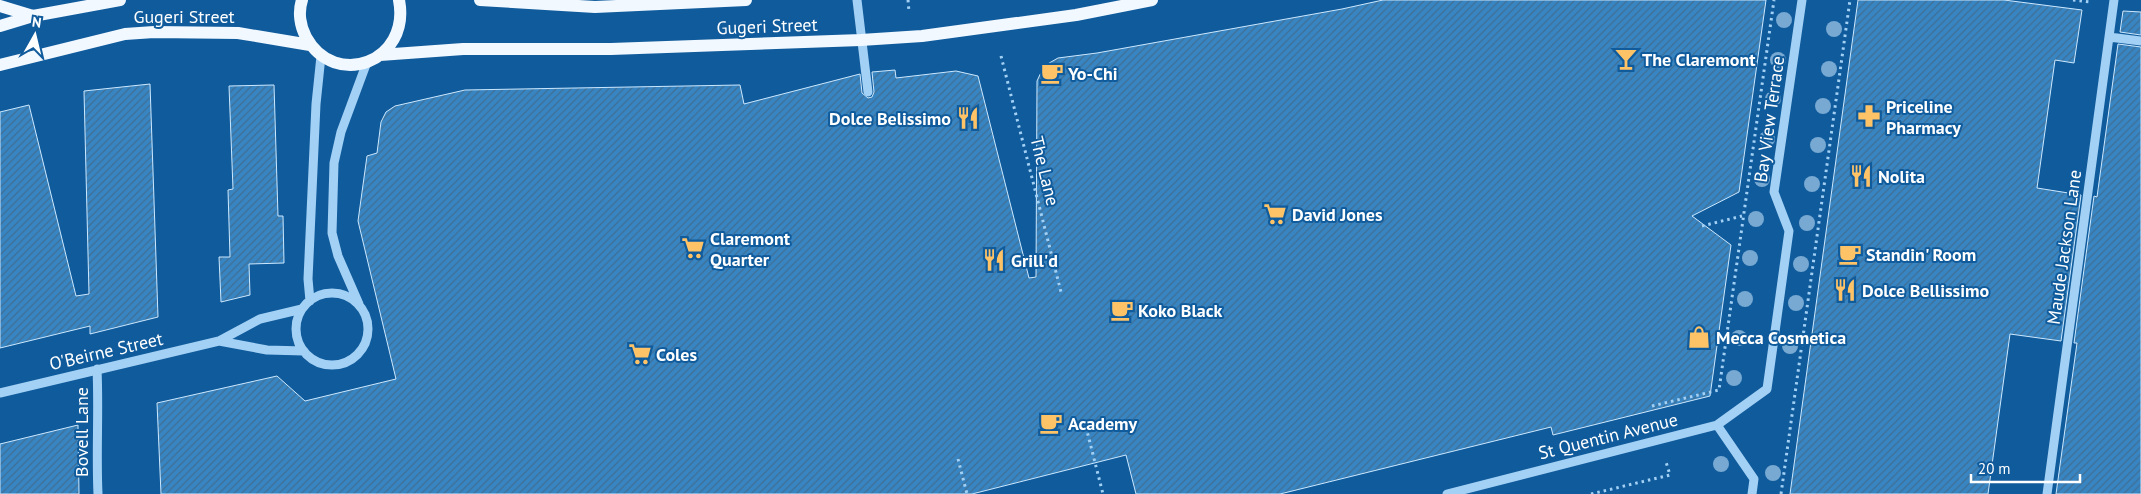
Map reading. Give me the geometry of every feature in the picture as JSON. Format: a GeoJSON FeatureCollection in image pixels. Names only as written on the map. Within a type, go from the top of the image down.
{"type":"FeatureCollection","features":[{"type":"Feature","properties":{"kind":"main road","name":"Gugeri Street"},"geometry":{"type":"LineString","coordinates":[[0,26],[33,16],[120,0]]}},
{"type":"Feature","properties":{"kind":"main road"},"geometry":{"type":"LineString","coordinates":[[302,0],[300,18],[303,32],[310,45],[321,56],[351,65],[367,62],[380,55],[392,45],[400,29],[402,12],[399,0]]}},
{"type":"Feature","properties":{"kind":"main road","name":"Gugeri Street"},"geometry":{"type":"LineString","coordinates":[[480,0],[595,7],[746,0]]}},
{"type":"Feature","properties":{"kind":"main road","name":"Gugeri Street"},"geometry":{"type":"LineString","coordinates":[[380,55],[463,49],[611,49],[922,36],[1076,15],[1152,0]]}},
{"type":"Feature","properties":{"kind":"main road"},"geometry":{"type":"LineString","coordinates":[[0,6],[33,16]]}},
{"type":"Feature","properties":{"kind":"main road","name":"Gugeri Street"},"geometry":{"type":"LineString","coordinates":[[0,65],[125,34],[154,32],[238,33],[310,45]]}},
{"type":"Feature","properties":{"kind":"street"},"geometry":{"type":"LineString","coordinates":[[857,0],[868,92]]}},
{"type":"Feature","properties":{"kind":"street","name":"Bay View Terrace"},"geometry":{"type":"LineString","coordinates":[[1767,389],[1789,231],[1774,192],[1802,0]]}},
{"type":"Feature","properties":{"kind":"street","name":"Maude Jackson Lane"},"geometry":{"type":"LineString","coordinates":[[2047,494],[2114,0]]}},
{"type":"Feature","properties":{"kind":"street"},"geometry":{"type":"LineString","coordinates":[[2109,37],[2141,41]]}},
{"type":"Feature","properties":{"kind":"street"},"geometry":{"type":"LineString","coordinates":[[310,301],[308,279],[316,97],[321,56]]}},
{"type":"Feature","properties":{"kind":"street"},"geometry":{"type":"LineString","coordinates":[[359,304],[350,297],[339,293],[328,293],[310,301],[302,309],[296,329],[304,351],[323,364],[335,365],[346,362],[356,356],[368,336],[368,325],[359,304],[338,256],[332,233],[334,163],[341,132],[367,62]]}},
{"type":"Feature","properties":{"kind":"street","name":"O'Beirne Street"},"geometry":{"type":"LineString","coordinates":[[0,393],[219,341],[260,319],[302,309]]}},
{"type":"Feature","properties":{"kind":"street","name":"O'Beirne Street"},"geometry":{"type":"LineString","coordinates":[[219,341],[268,350],[304,351]]}},
{"type":"Feature","properties":{"kind":"street","name":"Bovell Lane"},"geometry":{"type":"LineString","coordinates":[[97,369],[99,424],[98,494]]}},
{"type":"Feature","properties":{"kind":"street","name":"St Quentin Avenue"},"geometry":{"type":"LineString","coordinates":[[1447,494],[1716,425],[1767,389]]}},
{"type":"Feature","properties":{"kind":"street"},"geometry":{"type":"LineString","coordinates":[[1716,425],[1754,478],[1752,494]]}},
{"type":"Feature","properties":{"kind":"path"},"geometry":{"type":"LineString","coordinates":[[1652,406],[1719,390],[1774,0]]}},
{"type":"Feature","properties":{"kind":"path"},"geometry":{"type":"LineString","coordinates":[[1785,494],[1782,494],[1850,0]]}},
{"type":"Feature","properties":{"kind":"path","name":"The Lane"},"geometry":{"type":"LineString","coordinates":[[1001,56],[1061,292]]}},
{"type":"Feature","properties":{"kind":"path"},"geometry":{"type":"LineString","coordinates":[[1702,226],[1743,216]]}},
{"type":"Feature","properties":{"kind":"path"},"geometry":{"type":"LineString","coordinates":[[1086,427],[1103,494]]}},
{"type":"Feature","properties":{"kind":"path"},"geometry":{"type":"LineString","coordinates":[[1592,494],[1670,475],[1664,454]]}},
{"type":"Feature","properties":{"kind":"path"},"geometry":{"type":"LineString","coordinates":[[958,459],[967,494]]}},
{"type":"Feature","properties":{"kind":"building","name":"Claremont Quarter"},"geometry":{"type":"Polygon","coordinates":[[[1383,0],[1766,0],[1739,192],[1692,216],[1731,245],[1710,396],[1553,435],[1551,427],[1280,494],[1136,494],[1126,455],[972,494],[161,494],[157,403],[277,376],[305,401],[396,379],[358,221],[367,156],[377,153],[381,122],[386,112],[395,106],[465,90],[740,85],[744,104],[860,74],[862,93],[868,98],[872,97],[874,92],[872,72],[895,70],[896,78],[956,71],[978,76],[1029,278],[1036,277],[1037,81],[1044,66],[1058,58],[1097,53],[1383,0]]]}},
{"type":"Feature","properties":{"kind":"building"},"geometry":{"type":"Polygon","coordinates":[[[1858,0],[2004,0],[2082,10],[2074,63],[2055,60],[2037,188],[2081,195],[2061,341],[2010,334],[1988,494],[1790,494],[1858,0]]]}},
{"type":"Feature","properties":{"kind":"building"},"geometry":{"type":"Polygon","coordinates":[[[2123,11],[2141,12],[2141,35],[2120,32],[2123,11]]]}},
{"type":"Feature","properties":{"kind":"building"},"geometry":{"type":"Polygon","coordinates":[[[2118,44],[2141,47],[2141,494],[2056,494],[2077,343],[2074,343],[2094,196],[2097,197],[2118,44]]]}},
{"type":"Feature","properties":{"kind":"building"},"geometry":{"type":"Polygon","coordinates":[[[150,84],[158,317],[90,334],[90,326],[0,348],[0,112],[29,105],[76,296],[89,294],[84,91],[150,84]]]}},
{"type":"Feature","properties":{"kind":"building"},"geometry":{"type":"Polygon","coordinates":[[[274,85],[278,216],[283,216],[284,263],[249,264],[250,295],[221,302],[219,257],[230,257],[228,190],[233,189],[229,86],[274,85]]]}},
{"type":"Feature","properties":{"kind":"building"},"geometry":{"type":"Polygon","coordinates":[[[78,425],[79,494],[0,494],[0,444],[78,425]]]}},
{"type":"Feature","properties":{"kind":"place","name":"The Claremont"},"geometry":{"type":"Point","coordinates":[1626,59]}},
{"type":"Feature","properties":{"kind":"place","name":"Yo-Chi"},"geometry":{"type":"Point","coordinates":[1052,73]}},
{"type":"Feature","properties":{"kind":"place","name":"Priceline Pharmacy"},"geometry":{"type":"Point","coordinates":[1869,116]}},
{"type":"Feature","properties":{"kind":"place","name":"Dolce Belissimo"},"geometry":{"type":"Point","coordinates":[968,118]}},
{"type":"Feature","properties":{"kind":"place","name":"Nolita"},"geometry":{"type":"Point","coordinates":[1861,176]}},
{"type":"Feature","properties":{"kind":"place","name":"David Jones"},"geometry":{"type":"Point","coordinates":[1275,214]}},
{"type":"Feature","properties":{"kind":"place","name":"Claremont Quarter"},"geometry":{"type":"Point","coordinates":[693,248]}},
{"type":"Feature","properties":{"kind":"place","name":"Standin' Room"},"geometry":{"type":"Point","coordinates":[1850,254]}},
{"type":"Feature","properties":{"kind":"place","name":"Grill'd"},"geometry":{"type":"Point","coordinates":[994,260]}},
{"type":"Feature","properties":{"kind":"place","name":"Dolce Bellissimo"},"geometry":{"type":"Point","coordinates":[1845,290]}},
{"type":"Feature","properties":{"kind":"place","name":"Koko Black"},"geometry":{"type":"Point","coordinates":[1122,310]}},
{"type":"Feature","properties":{"kind":"place","name":"Mecca Cosmetica"},"geometry":{"type":"Point","coordinates":[1699,337]}},
{"type":"Feature","properties":{"kind":"place","name":"Coles"},"geometry":{"type":"Point","coordinates":[640,354]}},
{"type":"Feature","properties":{"kind":"place","name":"Academy"},"geometry":{"type":"Point","coordinates":[1051,423]}}]}
